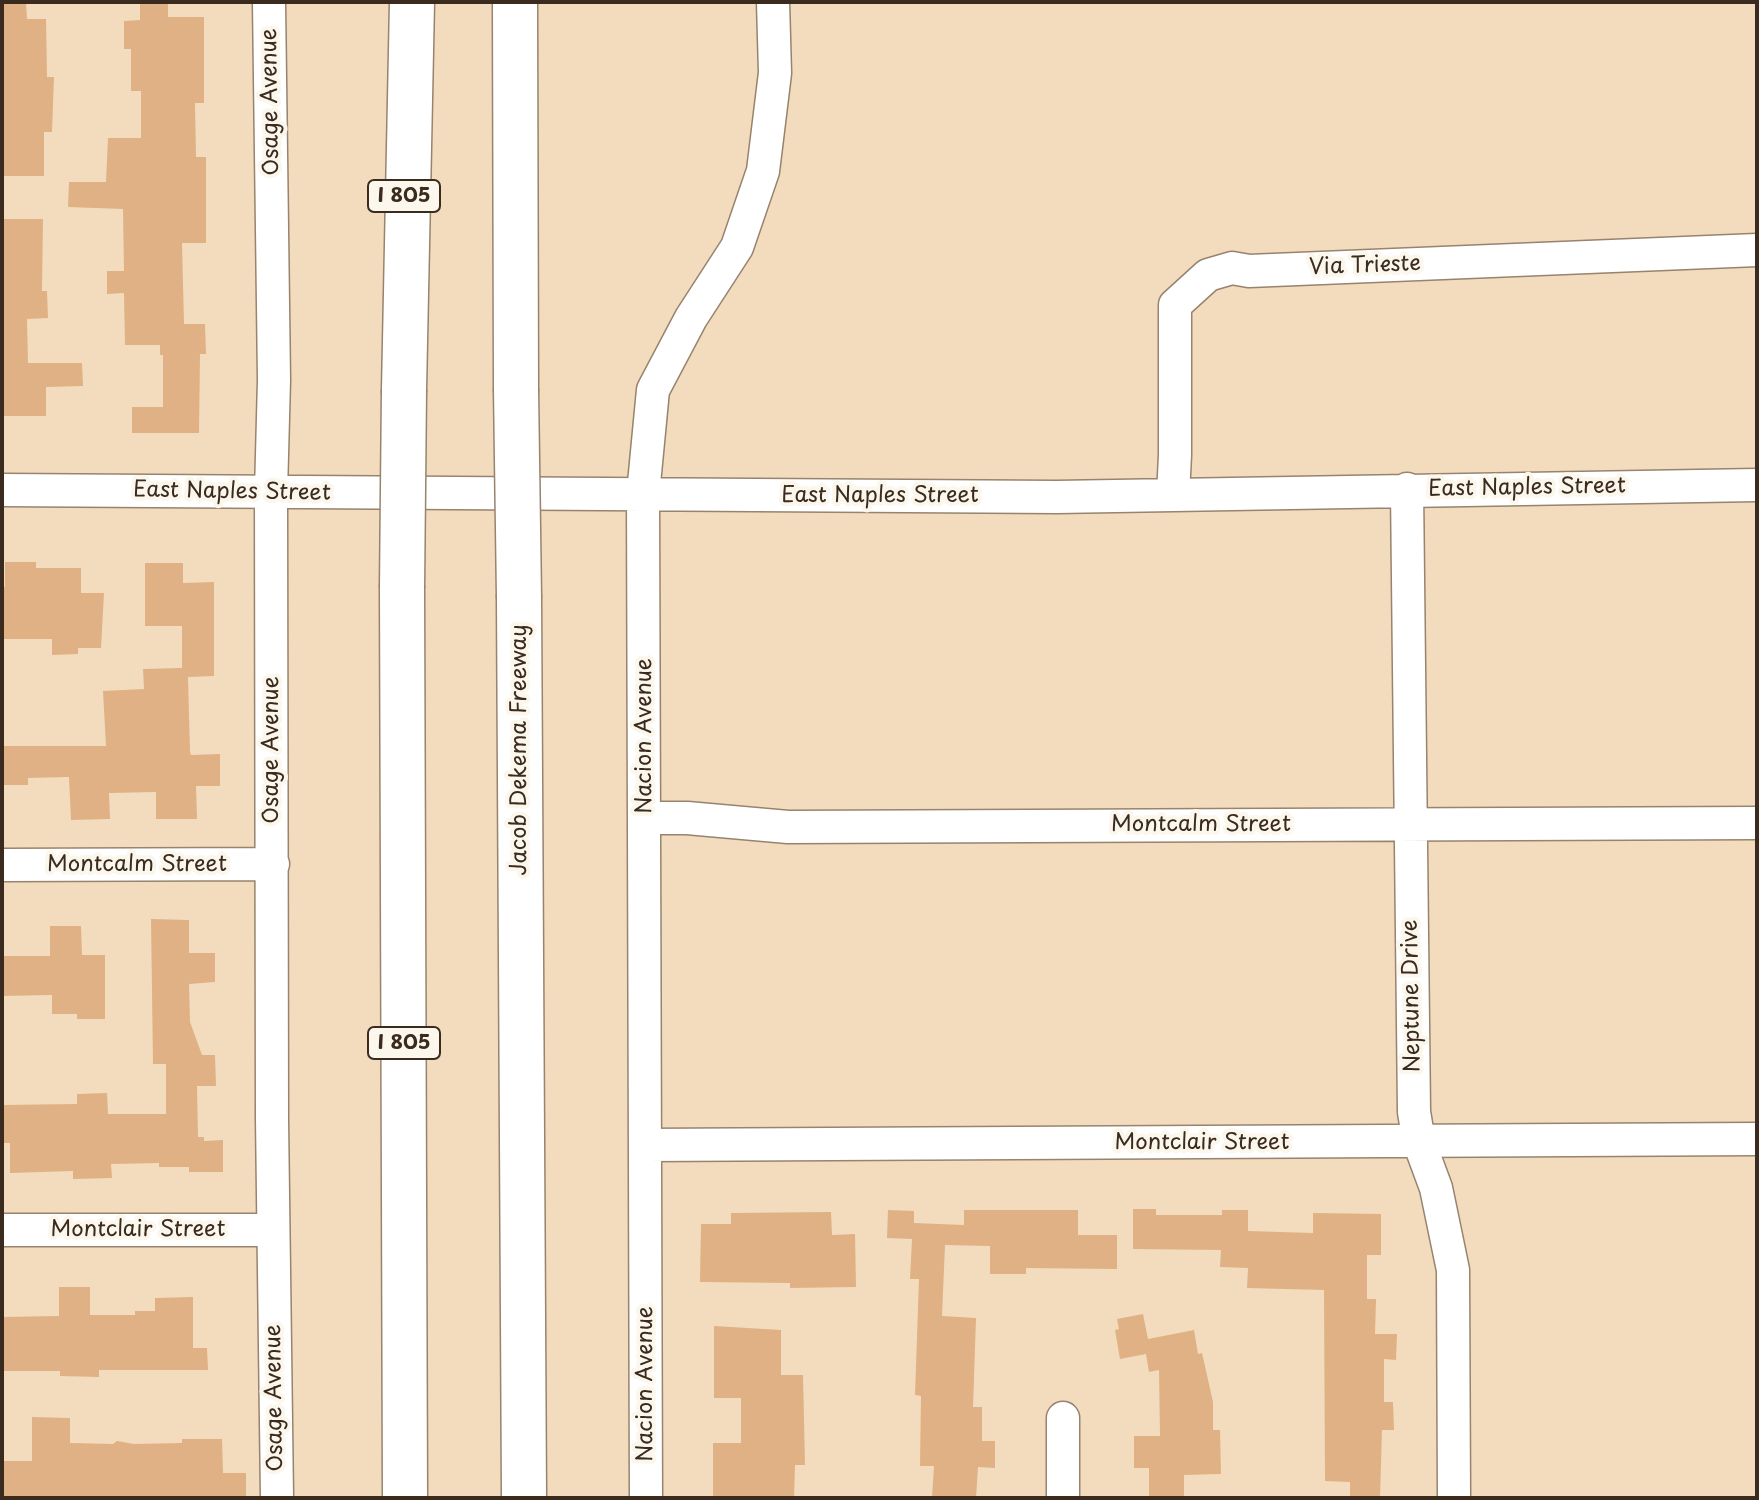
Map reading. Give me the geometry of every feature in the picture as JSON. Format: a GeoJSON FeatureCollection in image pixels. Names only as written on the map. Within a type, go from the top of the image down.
{"type":"FeatureCollection","features":[{"type":"Feature","properties":{"kind":"highway","name":"I 805"},"geometry":{"type":"LineString","coordinates":[[404,2],[405,1498]]}},
{"type":"Feature","properties":{"kind":"highway"},"geometry":{"type":"LineString","coordinates":[[404,390],[412,2]]}},
{"type":"Feature","properties":{"kind":"highway","name":"Jacob Dekema Freeway"},"geometry":{"type":"LineString","coordinates":[[515,2],[524,1498]]}},
{"type":"Feature","properties":{"kind":"street","name":"Osage Avenue"},"geometry":{"type":"LineString","coordinates":[[269,2],[274,380],[271,492],[273,1230],[277,1498]]}},
{"type":"Feature","properties":{"kind":"street","name":"Nacion Avenue"},"geometry":{"type":"LineString","coordinates":[[646,1498],[643,494],[653,390],[691,318],[737,247],[763,171],[775,73],[773,2]]}},
{"type":"Feature","properties":{"kind":"street","name":"Via Trieste"},"geometry":{"type":"LineString","coordinates":[[1173,495],[1175,305],[1208,275],[1232,268],[1249,271],[1757,250]]}},
{"type":"Feature","properties":{"kind":"street","name":"East Naples Street"},"geometry":{"type":"LineString","coordinates":[[2,490],[803,497],[1173,495],[1757,485]]}},
{"type":"Feature","properties":{"kind":"street","name":"Neptune Drive"},"geometry":{"type":"LineString","coordinates":[[1407,489],[1414,1108],[1419,1142],[1436,1188],[1453,1270],[1454,1498]]}},
{"type":"Feature","properties":{"kind":"street","name":"Montcalm Street"},"geometry":{"type":"LineString","coordinates":[[645,818],[687,818],[788,827],[1757,823]]}},
{"type":"Feature","properties":{"kind":"street","name":"Montcalm Street"},"geometry":{"type":"LineString","coordinates":[[2,865],[273,864]]}},
{"type":"Feature","properties":{"kind":"street","name":"Montclair Street"},"geometry":{"type":"LineString","coordinates":[[646,1145],[1757,1139]]}},
{"type":"Feature","properties":{"kind":"street","name":"Montclair Street"},"geometry":{"type":"LineString","coordinates":[[2,1230],[273,1230]]}},
{"type":"Feature","properties":{"kind":"street"},"geometry":{"type":"LineString","coordinates":[[1063,1418],[1063,1498]]}},
{"type":"Feature","properties":{"kind":"building"},"geometry":{"type":"Polygon","coordinates":[[[2,2],[26,2],[27,19],[46,19],[47,77],[54,77],[52,132],[44,132],[44,176],[2,176],[2,2]]]}},
{"type":"Feature","properties":{"kind":"building"},"geometry":{"type":"Polygon","coordinates":[[[140,2],[168,2],[168,17],[204,17],[204,103],[195,103],[196,157],[206,157],[206,243],[182,243],[184,324],[205,324],[206,354],[200,354],[199,433],[132,433],[132,407],[163,407],[163,355],[160,355],[160,345],[125,345],[124,293],[107,294],[107,271],[124,271],[123,209],[68,207],[69,182],[106,182],[108,138],[141,138],[141,91],[131,91],[131,49],[124,49],[124,21],[140,20],[140,2]]]}},
{"type":"Feature","properties":{"kind":"building"},"geometry":{"type":"Polygon","coordinates":[[[2,219],[43,219],[42,291],[47,291],[48,318],[27,319],[28,363],[82,363],[83,386],[46,387],[46,416],[2,416],[2,219]]]}},
{"type":"Feature","properties":{"kind":"building"},"geometry":{"type":"Polygon","coordinates":[[[5,562],[36,562],[36,568],[81,568],[81,593],[104,593],[101,648],[78,648],[78,654],[52,655],[52,639],[2,639],[5,562]]]}},
{"type":"Feature","properties":{"kind":"building"},"geometry":{"type":"Polygon","coordinates":[[[145,563],[183,563],[183,583],[214,582],[214,676],[188,677],[190,752],[191,755],[220,754],[220,786],[196,786],[197,819],[156,819],[156,792],[109,793],[110,819],[71,820],[69,777],[28,778],[28,785],[2,785],[2,746],[106,746],[103,691],[144,689],[143,669],[182,668],[182,626],[145,626],[145,563]]]}},
{"type":"Feature","properties":{"kind":"building"},"geometry":{"type":"Polygon","coordinates":[[[151,919],[189,920],[189,953],[215,953],[215,982],[189,984],[190,1022],[202,1055],[215,1055],[216,1086],[197,1086],[198,1137],[204,1137],[204,1141],[223,1140],[223,1172],[189,1172],[189,1167],[159,1167],[159,1163],[111,1164],[112,1178],[73,1179],[73,1171],[10,1173],[10,1143],[2,1143],[2,1105],[77,1104],[77,1094],[107,1093],[108,1114],[166,1114],[166,1064],[153,1064],[151,919]]]}},
{"type":"Feature","properties":{"kind":"building"},"geometry":{"type":"Polygon","coordinates":[[[50,926],[81,926],[82,955],[105,955],[105,1019],[77,1019],[77,1014],[52,1014],[52,995],[2,996],[2,956],[50,956],[50,926]]]}},
{"type":"Feature","properties":{"kind":"building"},"geometry":{"type":"Polygon","coordinates":[[[1133,1209],[1156,1209],[1156,1215],[1222,1215],[1222,1210],[1248,1210],[1248,1231],[1313,1233],[1313,1213],[1381,1214],[1381,1255],[1367,1255],[1367,1299],[1376,1299],[1375,1334],[1397,1334],[1396,1360],[1384,1359],[1384,1402],[1393,1402],[1394,1430],[1382,1430],[1380,1498],[1350,1498],[1350,1482],[1325,1481],[1324,1290],[1247,1288],[1248,1268],[1220,1267],[1221,1250],[1133,1249],[1133,1209]]]}},
{"type":"Feature","properties":{"kind":"building"},"geometry":{"type":"Polygon","coordinates":[[[888,1210],[914,1211],[914,1223],[964,1225],[964,1210],[1078,1210],[1078,1235],[1117,1235],[1117,1269],[1026,1268],[1026,1274],[990,1274],[990,1246],[945,1245],[942,1316],[976,1318],[973,1407],[982,1407],[982,1441],[995,1441],[995,1468],[978,1467],[976,1498],[932,1498],[934,1466],[920,1466],[921,1396],[915,1395],[919,1279],[910,1279],[912,1239],[887,1238],[888,1210]]]}},
{"type":"Feature","properties":{"kind":"building"},"geometry":{"type":"Polygon","coordinates":[[[831,1212],[832,1235],[855,1234],[856,1287],[790,1288],[790,1283],[700,1282],[701,1224],[731,1224],[731,1213],[831,1212]]]}},
{"type":"Feature","properties":{"kind":"building"},"geometry":{"type":"Polygon","coordinates":[[[59,1287],[90,1287],[90,1315],[135,1315],[135,1311],[155,1311],[155,1298],[193,1297],[193,1348],[207,1348],[208,1370],[99,1370],[99,1377],[60,1376],[60,1371],[2,1371],[2,1317],[59,1316],[59,1287]]]}},
{"type":"Feature","properties":{"kind":"building"},"geometry":{"type":"Polygon","coordinates":[[[1143,1314],[1148,1339],[1194,1330],[1213,1402],[1213,1430],[1220,1430],[1221,1474],[1184,1475],[1184,1498],[1149,1498],[1149,1468],[1134,1468],[1134,1436],[1160,1436],[1159,1370],[1149,1372],[1146,1354],[1120,1359],[1115,1330],[1119,1329],[1117,1319],[1143,1314]]]}},
{"type":"Feature","properties":{"kind":"building"},"geometry":{"type":"Polygon","coordinates":[[[714,1326],[781,1330],[781,1375],[803,1375],[805,1465],[795,1465],[794,1498],[713,1498],[713,1443],[741,1443],[741,1398],[714,1398],[714,1326]]]}},
{"type":"Feature","properties":{"kind":"building"},"geometry":{"type":"Polygon","coordinates":[[[32,1417],[70,1418],[70,1443],[182,1443],[182,1439],[222,1439],[223,1473],[246,1473],[246,1498],[2,1498],[2,1461],[32,1461],[32,1417]]]}}]}
